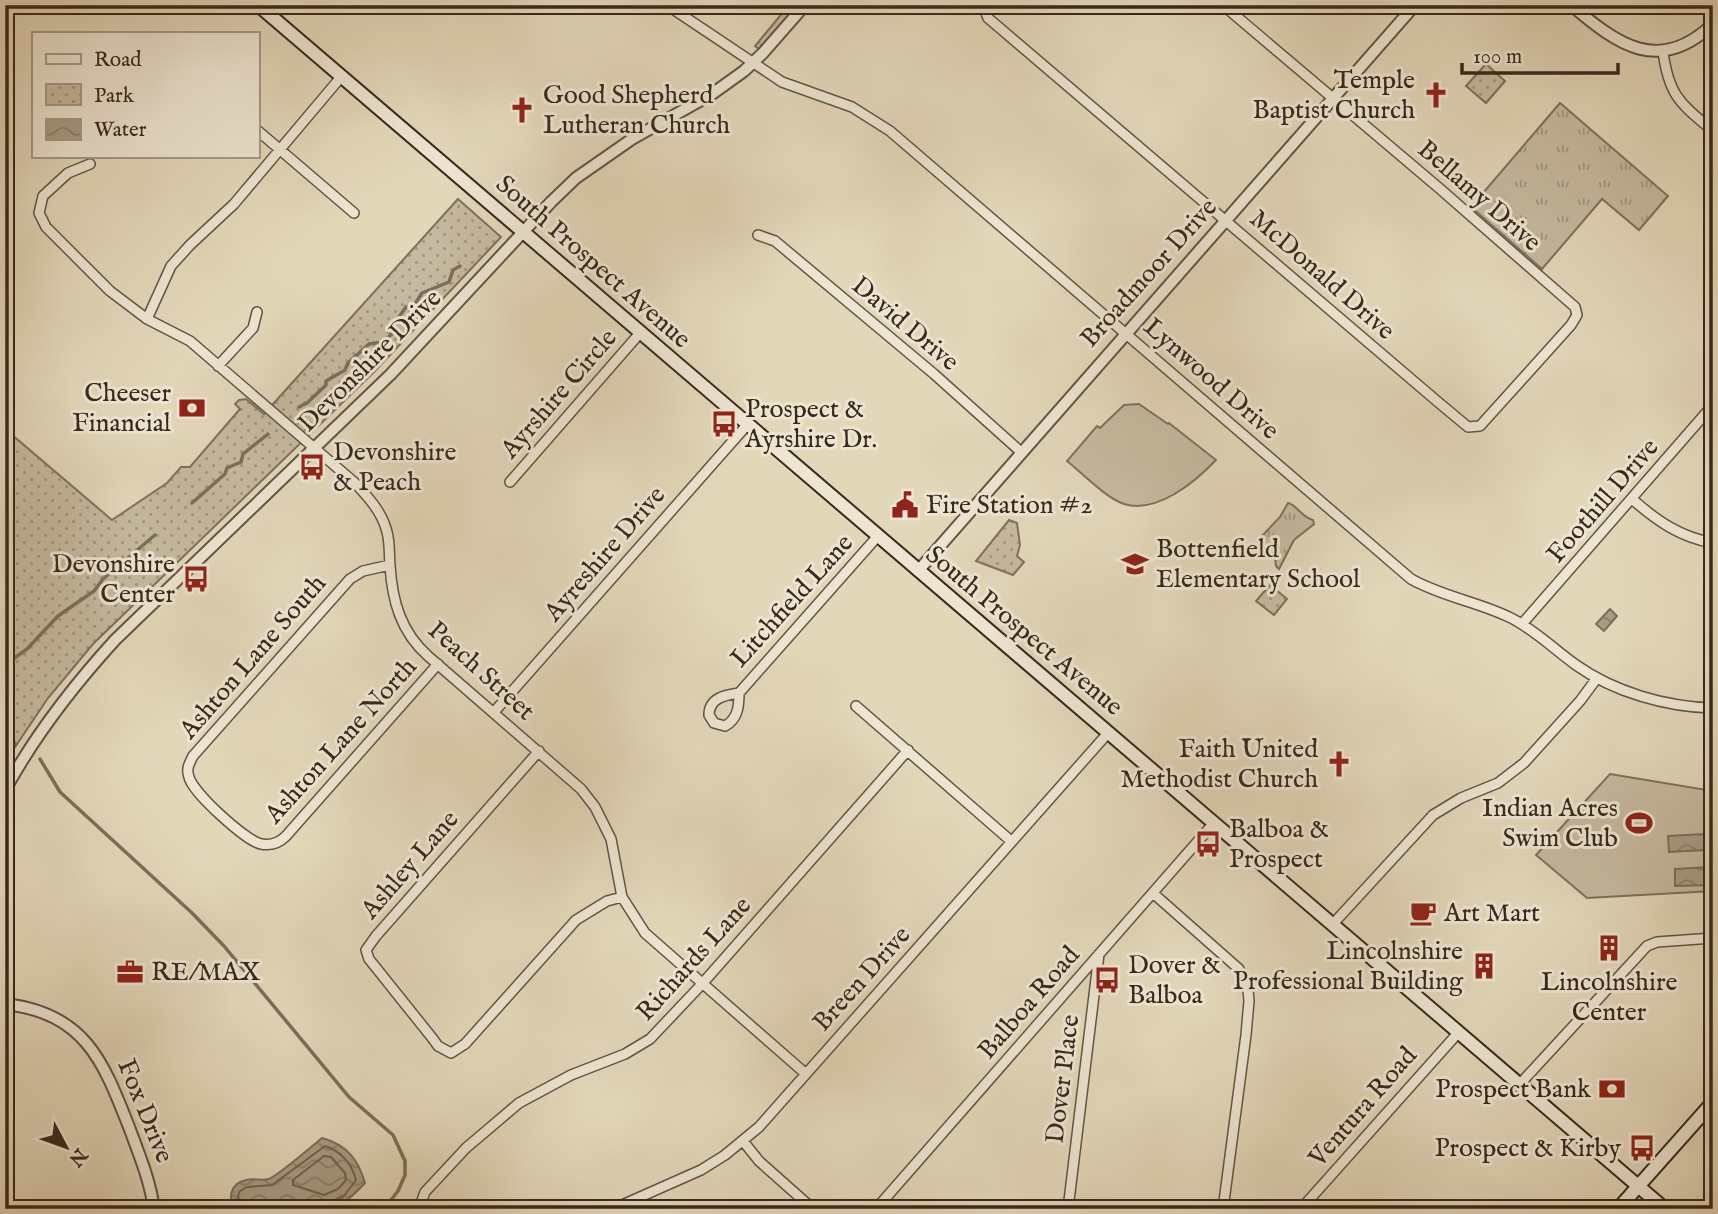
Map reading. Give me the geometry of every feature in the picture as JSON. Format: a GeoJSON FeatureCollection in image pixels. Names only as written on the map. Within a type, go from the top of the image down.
{"type":"FeatureCollection","features":[{"type":"Feature","properties":{"kind":"main road","name":"South Prospect Avenue"},"geometry":{"type":"LineString","coordinates":[[258,5],[1665,1209]]}},
{"type":"Feature","properties":{"kind":"main road"},"geometry":{"type":"LineString","coordinates":[[1618,1209],[1713,1102]]}},
{"type":"Feature","properties":{"kind":"street","name":"Lynwood Drive"},"geometry":{"type":"LineString","coordinates":[[667,5],[782,82],[852,107],[890,131],[1397,569],[1427,588],[1482,605],[1522,624],[1597,678],[1646,697],[1713,708]]}},
{"type":"Feature","properties":{"kind":"street","name":"Devonshire Drive"},"geometry":{"type":"LineString","coordinates":[[5,790],[35,740],[90,668],[415,349],[551,202],[598,160],[712,94],[753,63],[805,5]]}},
{"type":"Feature","properties":{"kind":"street","name":"Bellamy Drive"},"geometry":{"type":"LineString","coordinates":[[1223,5],[1572,304],[1576,318],[1571,325],[1487,419],[1474,428]]}},
{"type":"Feature","properties":{"kind":"street","name":"Broadmoor Drive"},"geometry":{"type":"LineString","coordinates":[[918,571],[1415,5]]}},
{"type":"Feature","properties":{"kind":"street"},"geometry":{"type":"LineString","coordinates":[[1571,5],[1614,39],[1639,49],[1663,52],[1693,40],[1713,24]]}},
{"type":"Feature","properties":{"kind":"street","name":"McDonald Drive"},"geometry":{"type":"LineString","coordinates":[[988,9],[988,18],[998,27],[1438,402],[1468,427],[1474,428]]}},
{"type":"Feature","properties":{"kind":"street"},"geometry":{"type":"LineString","coordinates":[[1663,52],[1667,75],[1676,97],[1713,131]]}},
{"type":"Feature","properties":{"kind":"street"},"geometry":{"type":"LineString","coordinates":[[146,319],[163,280],[180,254],[234,204],[341,77]]}},
{"type":"Feature","properties":{"kind":"street"},"geometry":{"type":"LineString","coordinates":[[259,132],[354,213]]}},
{"type":"Feature","properties":{"kind":"street","name":"Peach Street"},"geometry":{"type":"LineString","coordinates":[[90,164],[68,173],[43,196],[40,203],[42,220],[110,291],[146,319],[190,341],[371,500],[387,532],[394,603],[404,626],[419,648],[581,789],[595,807],[611,839],[622,897],[645,933],[806,1074]]}},
{"type":"Feature","properties":{"kind":"street","name":"David Drive"},"geometry":{"type":"LineString","coordinates":[[758,235],[775,241],[934,374],[1021,452]]}},
{"type":"Feature","properties":{"kind":"street"},"geometry":{"type":"LineString","coordinates":[[218,366],[253,328],[257,312]]}},
{"type":"Feature","properties":{"kind":"street","name":"Ayrshire Circle"},"geometry":{"type":"LineString","coordinates":[[510,482],[640,333]]}},
{"type":"Feature","properties":{"kind":"street","name":"Foothill Drive"},"geometry":{"type":"LineString","coordinates":[[1522,624],[1713,405]]}},
{"type":"Feature","properties":{"kind":"street","name":"Ayreshire Drive"},"geometry":{"type":"LineString","coordinates":[[494,712],[747,425]]}},
{"type":"Feature","properties":{"kind":"street"},"geometry":{"type":"LineString","coordinates":[[1632,499],[1666,527],[1684,536],[1713,543]]}},
{"type":"Feature","properties":{"kind":"street","name":"Litchfield Lane"},"geometry":{"type":"LineString","coordinates":[[739,693],[877,537]]}},
{"type":"Feature","properties":{"kind":"street","name":"Ashton Lane South"},"geometry":{"type":"LineString","coordinates":[[274,844],[264,845],[251,841],[201,796],[189,780],[188,766],[193,756],[350,579],[363,571],[390,565]]}},
{"type":"Feature","properties":{"kind":"street","name":"Ashton Lane North"},"geometry":{"type":"LineString","coordinates":[[274,844],[286,836],[438,664]]}},
{"type":"Feature","properties":{"kind":"street"},"geometry":{"type":"LineString","coordinates":[[1332,925],[1433,815],[1461,798],[1498,783],[1524,763],[1597,678]]}},
{"type":"Feature","properties":{"kind":"street"},"geometry":{"type":"LineString","coordinates":[[856,706],[1011,841]]}},
{"type":"Feature","properties":{"kind":"street","name":"Breen Drive"},"geometry":{"type":"LineString","coordinates":[[612,1209],[701,1170],[743,1141],[765,1121],[1108,733]]}},
{"type":"Feature","properties":{"kind":"street","name":"Richards Lane"},"geometry":{"type":"LineString","coordinates":[[419,1209],[425,1192],[466,1148],[519,1103],[571,1075],[625,1054],[650,1039],[702,984],[908,750]]}},
{"type":"Feature","properties":{"kind":"street","name":"Ashley Lane"},"geometry":{"type":"LineString","coordinates":[[539,751],[376,936],[366,950],[369,959],[438,1046],[451,1053],[465,1044],[576,920],[607,901],[622,897]]}},
{"type":"Feature","properties":{"kind":"street","name":"Balboa Road"},"geometry":{"type":"LineString","coordinates":[[876,1209],[1213,824]]}},
{"type":"Feature","properties":{"kind":"street"},"geometry":{"type":"LineString","coordinates":[[1154,894],[1240,969],[1248,990],[1247,1024],[1223,1209]]}},
{"type":"Feature","properties":{"kind":"street"},"geometry":{"type":"LineString","coordinates":[[1519,1085],[1647,946],[1657,942],[1713,938]]}},
{"type":"Feature","properties":{"kind":"street","name":"Dover Place"},"geometry":{"type":"LineString","coordinates":[[1068,1209],[1099,954]]}},
{"type":"Feature","properties":{"kind":"street","name":"Fox Drive"},"geometry":{"type":"LineString","coordinates":[[5,1004],[35,1008],[66,1024],[96,1054],[109,1076],[149,1180],[154,1209]]}},
{"type":"Feature","properties":{"kind":"street","name":"Ventura Road"},"geometry":{"type":"LineString","coordinates":[[1301,1209],[1458,1033]]}},
{"type":"Feature","properties":{"kind":"street"},"geometry":{"type":"LineString","coordinates":[[743,1141],[759,1161],[814,1209]]}},
{"type":"Feature","properties":{"kind":"green space"},"geometry":{"type":"Polygon","coordinates":[[[789,5],[797,5],[759,49],[755,46],[789,5]]]}},
{"type":"Feature","properties":{"kind":"green space"},"geometry":{"type":"Polygon","coordinates":[[[1486,64],[1505,81],[1486,103],[1466,86],[1486,64]]]}},
{"type":"Feature","properties":{"kind":"green space"},"geometry":{"type":"Polygon","coordinates":[[[1560,103],[1668,196],[1639,230],[1602,199],[1542,269],[1471,207],[1560,103]]]}},
{"type":"Feature","properties":{"kind":"green space"},"geometry":{"type":"Polygon","coordinates":[[[458,199],[501,237],[374,372],[93,644],[48,698],[5,762],[5,429],[112,520],[167,483],[181,467],[190,467],[240,409],[235,404],[239,400],[246,399],[264,414],[458,199]]]}},
{"type":"Feature","properties":{"kind":"green space"},"geometry":{"type":"Polygon","coordinates":[[[1139,404],[1169,423],[1216,460],[1175,494],[1137,506],[1117,501],[1067,461],[1097,426],[1100,428],[1124,405],[1139,404]]]}},
{"type":"Feature","properties":{"kind":"green space"},"geometry":{"type":"Polygon","coordinates":[[[1288,503],[1313,520],[1314,524],[1294,540],[1279,569],[1275,556],[1267,553],[1260,538],[1280,517],[1288,503]]]}},
{"type":"Feature","properties":{"kind":"green space"},"geometry":{"type":"Polygon","coordinates":[[[1009,520],[1017,523],[1020,545],[1017,556],[1024,562],[1013,575],[976,561],[1009,520]]]}},
{"type":"Feature","properties":{"kind":"green space"},"geometry":{"type":"Polygon","coordinates":[[[1270,585],[1287,599],[1274,615],[1256,601],[1270,585]]]}},
{"type":"Feature","properties":{"kind":"green space","name":"Indian Acres Swim Club"},"geometry":{"type":"Polygon","coordinates":[[[1610,774],[1713,791],[1713,891],[1587,898],[1536,855],[1610,774]]]}},
{"type":"Feature","properties":{"kind":"water"},"geometry":{"type":"Polygon","coordinates":[[[1610,609],[1617,616],[1604,631],[1596,624],[1610,609]]]}},
{"type":"Feature","properties":{"kind":"water"},"geometry":{"type":"Polygon","coordinates":[[[1705,834],[1705,850],[1669,852],[1668,836],[1705,834]]]}},
{"type":"Feature","properties":{"kind":"water"},"geometry":{"type":"Polygon","coordinates":[[[1711,867],[1712,885],[1675,886],[1675,869],[1711,867]]]}},
{"type":"Feature","properties":{"kind":"water"},"geometry":{"type":"Polygon","coordinates":[[[322,1138],[345,1149],[362,1174],[365,1183],[347,1200],[332,1207],[292,1201],[278,1209],[237,1209],[231,1196],[237,1184],[249,1179],[269,1179],[322,1138]]]}},
{"type":"Feature","properties":{"kind":"waterway"},"geometry":{"type":"LineString","coordinates":[[299,407],[326,385],[326,381],[345,370],[348,363],[369,344],[383,342],[396,330],[394,324],[406,307],[415,304],[422,293],[449,282],[453,270],[460,266]]}},
{"type":"Feature","properties":{"kind":"waterway"},"geometry":{"type":"LineString","coordinates":[[192,503],[225,474],[227,468],[241,462],[243,454],[268,434]]}},
{"type":"Feature","properties":{"kind":"waterway"},"geometry":{"type":"LineString","coordinates":[[5,677],[13,659],[27,649],[58,616],[94,591],[103,579],[155,535]]}},
{"type":"Feature","properties":{"kind":"waterway"},"geometry":{"type":"LineString","coordinates":[[5,654],[13,659]]}},
{"type":"Feature","properties":{"kind":"waterway"},"geometry":{"type":"LineString","coordinates":[[5,735],[16,744]]}},
{"type":"Feature","properties":{"kind":"waterway"},"geometry":{"type":"LineString","coordinates":[[40,759],[60,792],[191,912],[224,946],[349,1097],[393,1135],[405,1161],[405,1175],[398,1191],[384,1209]]}},
{"type":"Feature","properties":{"kind":"place","name":"Temple Baptist Church"},"geometry":{"type":"Point","coordinates":[1436,95]}},
{"type":"Feature","properties":{"kind":"place","name":"Good Shepherd Lutheran Church"},"geometry":{"type":"Point","coordinates":[522,110]}},
{"type":"Feature","properties":{"kind":"place","name":"Cheeser Financial"},"geometry":{"type":"Point","coordinates":[192,408]}},
{"type":"Feature","properties":{"kind":"place","name":"Prospect & Ayrshire Dr."},"geometry":{"type":"Point","coordinates":[724,424]}},
{"type":"Feature","properties":{"kind":"place","name":"Devonshire & Peach"},"geometry":{"type":"Point","coordinates":[312,467]}},
{"type":"Feature","properties":{"kind":"place","name":"Fire Station #2"},"geometry":{"type":"Point","coordinates":[905,505]}},
{"type":"Feature","properties":{"kind":"place","name":"Bottenfield Elementary School"},"geometry":{"type":"Point","coordinates":[1135,564]}},
{"type":"Feature","properties":{"kind":"place","name":"Devonshire Center"},"geometry":{"type":"Point","coordinates":[196,579]}},
{"type":"Feature","properties":{"kind":"place","name":"Faith United Methodist Church"},"geometry":{"type":"Point","coordinates":[1339,764]}},
{"type":"Feature","properties":{"kind":"place","name":"Indian Acres Swim Club"},"geometry":{"type":"Point","coordinates":[1639,823]}},
{"type":"Feature","properties":{"kind":"place","name":"Balboa & Prospect"},"geometry":{"type":"Point","coordinates":[1208,844]}},
{"type":"Feature","properties":{"kind":"place","name":"Art Mart"},"geometry":{"type":"Point","coordinates":[1423,913]}},
{"type":"Feature","properties":{"kind":"place","name":"Lincolnshire Center"},"geometry":{"type":"Point","coordinates":[1609,948]}},
{"type":"Feature","properties":{"kind":"place","name":"Lincolnshire Professional Building"},"geometry":{"type":"Point","coordinates":[1484,966]}},
{"type":"Feature","properties":{"kind":"place","name":"RE/MAX"},"geometry":{"type":"Point","coordinates":[130,972]}},
{"type":"Feature","properties":{"kind":"place","name":"Dover & Balboa"},"geometry":{"type":"Point","coordinates":[1107,980]}},
{"type":"Feature","properties":{"kind":"place","name":"Prospect Bank"},"geometry":{"type":"Point","coordinates":[1612,1089]}},
{"type":"Feature","properties":{"kind":"place","name":"Prospect & Kirby"},"geometry":{"type":"Point","coordinates":[1642,1148]}}]}
